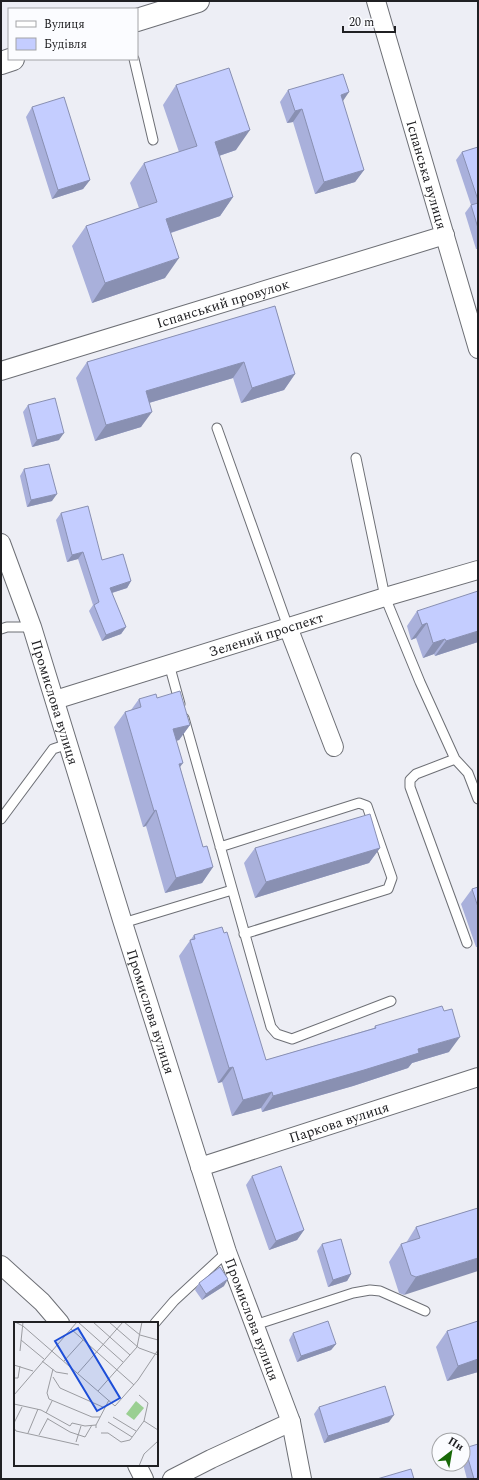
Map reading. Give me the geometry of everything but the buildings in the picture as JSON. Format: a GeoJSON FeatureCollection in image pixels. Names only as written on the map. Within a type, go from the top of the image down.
{"type":"FeatureCollection","features":[{"type":"Feature","properties":{"kind":"street"},"geometry":{"type":"LineString","coordinates":[[138,20],[198,1]]}},
{"type":"Feature","properties":{"kind":"street","name":"Іспанська вулиця"},"geometry":{"type":"LineString","coordinates":[[376,1],[478,349]]}},
{"type":"Feature","properties":{"kind":"street","name":"Іспанський провулок"},"geometry":{"type":"LineString","coordinates":[[1,371],[444,235]]}},
{"type":"Feature","properties":{"kind":"street","name":"Промислова вулиця"},"geometry":{"type":"LineString","coordinates":[[1,543],[32,627],[227,1252],[291,1422],[302,1479]]}},
{"type":"Feature","properties":{"kind":"street","name":"Зелений проспект"},"geometry":{"type":"LineString","coordinates":[[55,700],[385,597],[478,570]]}},
{"type":"Feature","properties":{"kind":"street"},"geometry":{"type":"LineString","coordinates":[[288,627],[334,747]]}},
{"type":"Feature","properties":{"kind":"street","name":"Паркова вулиця"},"geometry":{"type":"LineString","coordinates":[[200,1167],[478,1077]]}},
{"type":"Feature","properties":{"kind":"street"},"geometry":{"type":"LineString","coordinates":[[1,1265],[42,1302],[59,1322]]}},
{"type":"Feature","properties":{"kind":"street"},"geometry":{"type":"LineString","coordinates":[[172,1479],[291,1422]]}},
{"type":"Feature","properties":{"kind":"street"},"geometry":{"type":"LineString","coordinates":[[138,1466],[144,1479]]}},
{"type":"Feature","properties":{"kind":"lane"},"geometry":{"type":"LineString","coordinates":[[134,60],[154,140]]}},
{"type":"Feature","properties":{"kind":"lane"},"geometry":{"type":"LineString","coordinates":[[217,428],[288,627]]}},
{"type":"Feature","properties":{"kind":"lane"},"geometry":{"type":"LineString","coordinates":[[356,458],[385,597],[420,682],[455,759],[468,773],[478,799]]}},
{"type":"Feature","properties":{"kind":"lane"},"geometry":{"type":"LineString","coordinates":[[1,629],[7,627],[32,627]]}},
{"type":"Feature","properties":{"kind":"lane"},"geometry":{"type":"LineString","coordinates":[[169,664],[271,1027],[278,1034],[292,1039],[391,1001]]}},
{"type":"Feature","properties":{"kind":"lane"},"geometry":{"type":"LineString","coordinates":[[1,819],[53,749],[68,744]]}},
{"type":"Feature","properties":{"kind":"lane"},"geometry":{"type":"LineString","coordinates":[[455,759],[416,774],[410,780],[410,787],[467,943]]}},
{"type":"Feature","properties":{"kind":"lane"},"geometry":{"type":"LineString","coordinates":[[220,847],[359,803],[367,806],[392,878],[388,889],[244,934]]}},
{"type":"Feature","properties":{"kind":"lane"},"geometry":{"type":"LineString","coordinates":[[123,922],[232,890]]}},
{"type":"Feature","properties":{"kind":"lane"},"geometry":{"type":"LineString","coordinates":[[156,1322],[174,1301],[227,1252]]}},
{"type":"Feature","properties":{"kind":"lane"},"geometry":{"type":"LineString","coordinates":[[255,1325],[353,1293],[370,1290],[380,1291],[425,1311]]}}]}
